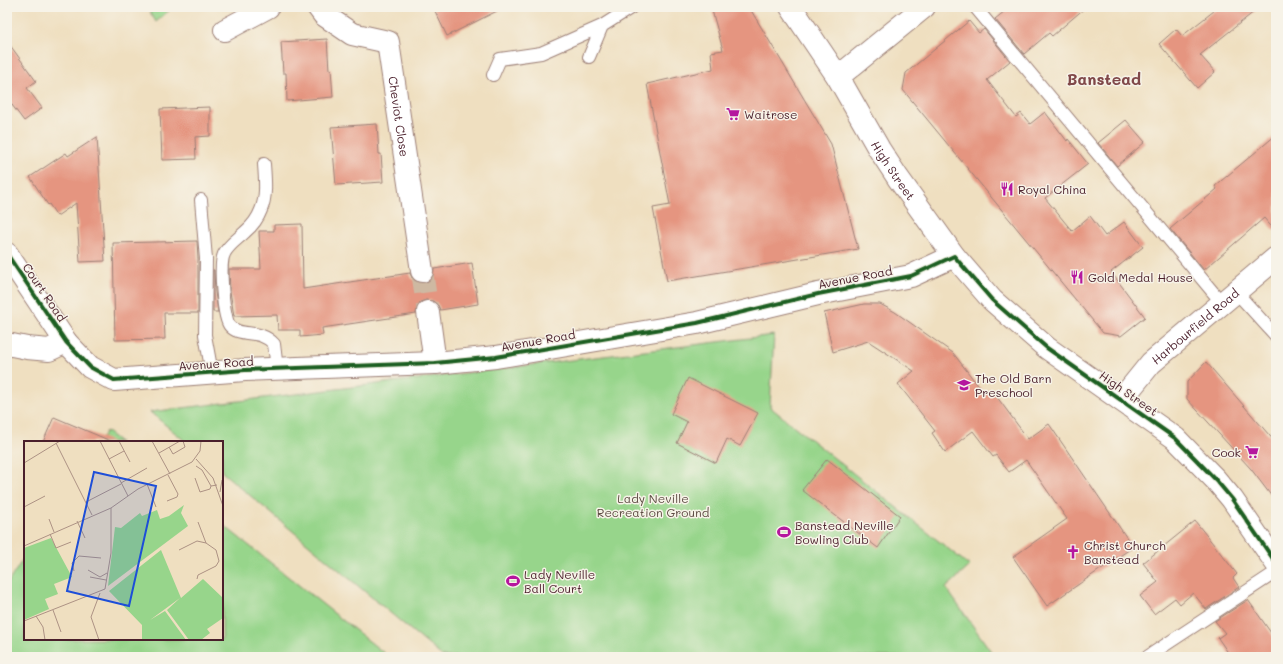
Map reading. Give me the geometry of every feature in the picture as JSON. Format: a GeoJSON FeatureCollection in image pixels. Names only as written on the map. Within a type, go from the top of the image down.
{"type":"FeatureCollection","features":[{"type":"Feature","properties":{"kind":"street"},"geometry":{"type":"LineString","coordinates":[[225,30],[268,7]]}},
{"type":"Feature","properties":{"kind":"street","name":"Cheviot Close"},"geometry":{"type":"LineString","coordinates":[[318,7],[324,15],[352,34],[388,42],[422,271]]}},
{"type":"Feature","properties":{"kind":"street","name":"High Street"},"geometry":{"type":"LineString","coordinates":[[791,7],[838,77],[879,149],[898,178],[954,256],[992,300],[1047,348],[1175,438],[1216,480],[1232,499],[1276,562]]}},
{"type":"Feature","properties":{"kind":"street"},"geometry":{"type":"LineString","coordinates":[[838,77],[924,7]]}},
{"type":"Feature","properties":{"kind":"street","name":"Court Road"},"geometry":{"type":"LineString","coordinates":[[7,254],[66,342],[90,368],[114,380]]}},
{"type":"Feature","properties":{"kind":"street","name":"Avenue Road"},"geometry":{"type":"LineString","coordinates":[[114,380],[277,369],[435,363],[496,357],[697,323],[818,294],[911,276],[954,256]]}},
{"type":"Feature","properties":{"kind":"street","name":"Harbourfield Road"},"geometry":{"type":"LineString","coordinates":[[1121,400],[1152,363],[1276,258]]}},
{"type":"Feature","properties":{"kind":"street"},"geometry":{"type":"LineString","coordinates":[[428,312],[435,363]]}},
{"type":"Feature","properties":{"kind":"street"},"geometry":{"type":"LineString","coordinates":[[7,344],[49,350],[66,342]]}},
{"type":"Feature","properties":{"kind":"lane"},"geometry":{"type":"LineString","coordinates":[[493,75],[500,59],[541,53],[602,26],[632,7]]}},
{"type":"Feature","properties":{"kind":"lane"},"geometry":{"type":"LineString","coordinates":[[975,7],[1229,297],[1276,336]]}},
{"type":"Feature","properties":{"kind":"lane"},"geometry":{"type":"LineString","coordinates":[[589,57],[602,26]]}},
{"type":"Feature","properties":{"kind":"lane"},"geometry":{"type":"LineString","coordinates":[[264,164],[265,189],[261,212],[247,231],[235,241],[224,254],[222,269],[224,305],[228,325],[233,329],[264,336],[274,344],[277,369]]}},
{"type":"Feature","properties":{"kind":"lane"},"geometry":{"type":"LineString","coordinates":[[201,200],[206,259],[205,335],[212,373]]}},
{"type":"Feature","properties":{"kind":"lane"},"geometry":{"type":"LineString","coordinates":[[1147,657],[1276,572]]}},
{"type":"Feature","properties":{"kind":"green space"},"geometry":{"type":"Polygon","coordinates":[[[147,7],[173,7],[156,22],[147,7]]]}},
{"type":"Feature","properties":{"kind":"green space","name":"Lady Neville Recreation Ground"},"geometry":{"type":"Polygon","coordinates":[[[774,335],[770,407],[970,566],[946,588],[995,657],[443,657],[223,473],[223,441],[185,441],[150,412],[774,335]]]}},
{"type":"Feature","properties":{"kind":"green space"},"geometry":{"type":"Polygon","coordinates":[[[106,431],[119,441],[100,441],[106,431]]]}},
{"type":"Feature","properties":{"kind":"green space"},"geometry":{"type":"Polygon","coordinates":[[[223,525],[389,657],[7,657],[7,584],[24,558],[24,640],[223,640],[223,525]]]}},
{"type":"Feature","properties":{"kind":"building"},"geometry":{"type":"Polygon","coordinates":[[[433,7],[505,7],[447,36],[433,7]]]}},
{"type":"Feature","properties":{"kind":"building","name":"Waitrose"},"geometry":{"type":"Polygon","coordinates":[[[711,7],[749,7],[831,144],[858,249],[667,281],[653,208],[670,205],[647,84],[713,69],[711,52],[723,50],[711,7]]]}},
{"type":"Feature","properties":{"kind":"building"},"geometry":{"type":"Polygon","coordinates":[[[1010,7],[1086,7],[1052,36],[1049,33],[1024,54],[995,19],[1010,7]]]}},
{"type":"Feature","properties":{"kind":"building"},"geometry":{"type":"Polygon","coordinates":[[[1219,7],[1260,7],[1200,55],[1215,72],[1197,88],[1159,44],[1176,29],[1182,36],[1219,7]]]}},
{"type":"Feature","properties":{"kind":"building"},"geometry":{"type":"Polygon","coordinates":[[[969,21],[979,33],[984,29],[1010,61],[987,80],[1016,117],[1021,113],[1030,124],[1045,112],[1067,141],[1068,139],[1088,164],[1045,198],[1072,231],[1090,216],[1105,236],[1124,222],[1143,247],[1111,272],[1145,317],[1121,336],[1103,333],[903,90],[906,73],[969,21]]]}},
{"type":"Feature","properties":{"kind":"building"},"geometry":{"type":"Polygon","coordinates":[[[327,39],[329,70],[331,69],[333,97],[287,101],[286,73],[283,73],[281,42],[327,39]]]}},
{"type":"Feature","properties":{"kind":"building"},"geometry":{"type":"Polygon","coordinates":[[[7,41],[36,81],[27,88],[42,108],[24,121],[9,101],[7,102],[7,41]]]}},
{"type":"Feature","properties":{"kind":"building"},"geometry":{"type":"Polygon","coordinates":[[[210,107],[210,136],[195,137],[196,159],[162,160],[160,109],[210,107]]]}},
{"type":"Feature","properties":{"kind":"building"},"geometry":{"type":"Polygon","coordinates":[[[1126,120],[1145,142],[1117,166],[1098,143],[1126,120]]]}},
{"type":"Feature","properties":{"kind":"building"},"geometry":{"type":"Polygon","coordinates":[[[377,124],[383,182],[336,185],[331,127],[377,124]]]}},
{"type":"Feature","properties":{"kind":"building"},"geometry":{"type":"Polygon","coordinates":[[[1276,135],[1276,232],[1264,218],[1204,270],[1170,229],[1217,189],[1215,186],[1276,135]]]}},
{"type":"Feature","properties":{"kind":"building"},"geometry":{"type":"Polygon","coordinates":[[[97,137],[105,261],[80,262],[76,203],[57,216],[30,177],[66,153],[68,156],[97,137]]]}},
{"type":"Feature","properties":{"kind":"building"},"geometry":{"type":"Polygon","coordinates":[[[302,224],[303,289],[410,273],[412,278],[417,282],[424,283],[429,281],[433,276],[434,269],[472,263],[478,304],[440,310],[438,305],[433,301],[426,300],[420,302],[417,307],[416,314],[322,328],[323,335],[300,337],[300,330],[278,330],[277,315],[234,316],[230,291],[229,269],[261,269],[259,231],[274,231],[274,225],[302,224]]]}},
{"type":"Feature","properties":{"kind":"building"},"geometry":{"type":"Polygon","coordinates":[[[197,241],[198,313],[164,313],[165,339],[115,340],[113,243],[197,241]]]}},
{"type":"Feature","properties":{"kind":"building"},"geometry":{"type":"Polygon","coordinates":[[[214,270],[218,312],[213,312],[214,270]]]}},
{"type":"Feature","properties":{"kind":"building"},"geometry":{"type":"Polygon","coordinates":[[[864,304],[880,304],[895,312],[953,353],[984,393],[991,389],[1028,439],[1049,424],[1133,547],[1047,606],[1013,557],[1067,519],[1026,460],[1009,472],[996,455],[993,457],[973,431],[945,452],[932,433],[935,431],[898,384],[914,371],[868,341],[833,352],[824,313],[864,304]]]}},
{"type":"Feature","properties":{"kind":"building"},"geometry":{"type":"Polygon","coordinates":[[[1206,362],[1276,443],[1276,502],[1251,469],[1187,399],[1187,382],[1206,362]]]}},
{"type":"Feature","properties":{"kind":"building"},"geometry":{"type":"Polygon","coordinates":[[[688,378],[758,413],[740,446],[727,439],[716,463],[677,443],[687,422],[671,414],[688,378]]]}},
{"type":"Feature","properties":{"kind":"building"},"geometry":{"type":"Polygon","coordinates":[[[54,417],[111,441],[43,441],[54,417]]]}},
{"type":"Feature","properties":{"kind":"building","name":"Banstead Neville Bowling Club"},"geometry":{"type":"Polygon","coordinates":[[[827,459],[900,516],[878,548],[802,490],[827,459]]]}},
{"type":"Feature","properties":{"kind":"building"},"geometry":{"type":"Polygon","coordinates":[[[1195,521],[1237,574],[1233,578],[1239,587],[1206,609],[1193,593],[1180,604],[1175,598],[1154,614],[1140,596],[1158,582],[1143,563],[1195,521]]]}},
{"type":"Feature","properties":{"kind":"building"},"geometry":{"type":"Polygon","coordinates":[[[1248,600],[1276,640],[1276,657],[1231,657],[1218,638],[1225,633],[1215,621],[1248,600]]]}},
{"type":"Feature","properties":{"kind":"tunnel"},"geometry":{"type":"LineString","coordinates":[[422,271],[428,312]]}},
{"type":"Feature","properties":{"kind":"cycle path"},"geometry":{"type":"LineString","coordinates":[[7,254],[66,342],[90,367],[114,380],[245,370],[435,363],[496,357],[697,323],[818,294],[911,276],[954,256],[992,300],[1047,348],[1175,438],[1216,480],[1232,499],[1276,563]]}},
{"type":"Feature","properties":{"kind":"place","name":"Waitrose"},"geometry":{"type":"Point","coordinates":[733,114]}},
{"type":"Feature","properties":{"kind":"place","name":"Royal China"},"geometry":{"type":"Point","coordinates":[1007,189]}},
{"type":"Feature","properties":{"kind":"place","name":"Gold Medal House"},"geometry":{"type":"Point","coordinates":[1077,277]}},
{"type":"Feature","properties":{"kind":"place","name":"The Old Barn Preschool"},"geometry":{"type":"Point","coordinates":[964,385]}},
{"type":"Feature","properties":{"kind":"place","name":"Cook"},"geometry":{"type":"Point","coordinates":[1252,452]}},
{"type":"Feature","properties":{"kind":"place","name":"Banstead Neville Bowling Club"},"geometry":{"type":"Point","coordinates":[784,532]}},
{"type":"Feature","properties":{"kind":"place","name":"Christ Church Banstead"},"geometry":{"type":"Point","coordinates":[1073,552]}},
{"type":"Feature","properties":{"kind":"place","name":"Lady Neville Ball Court"},"geometry":{"type":"Point","coordinates":[513,581]}},
{"type":"Feature","properties":{"kind":"district","name":"Banstead"},"geometry":{"type":"Point","coordinates":[1104,78]}}]}
